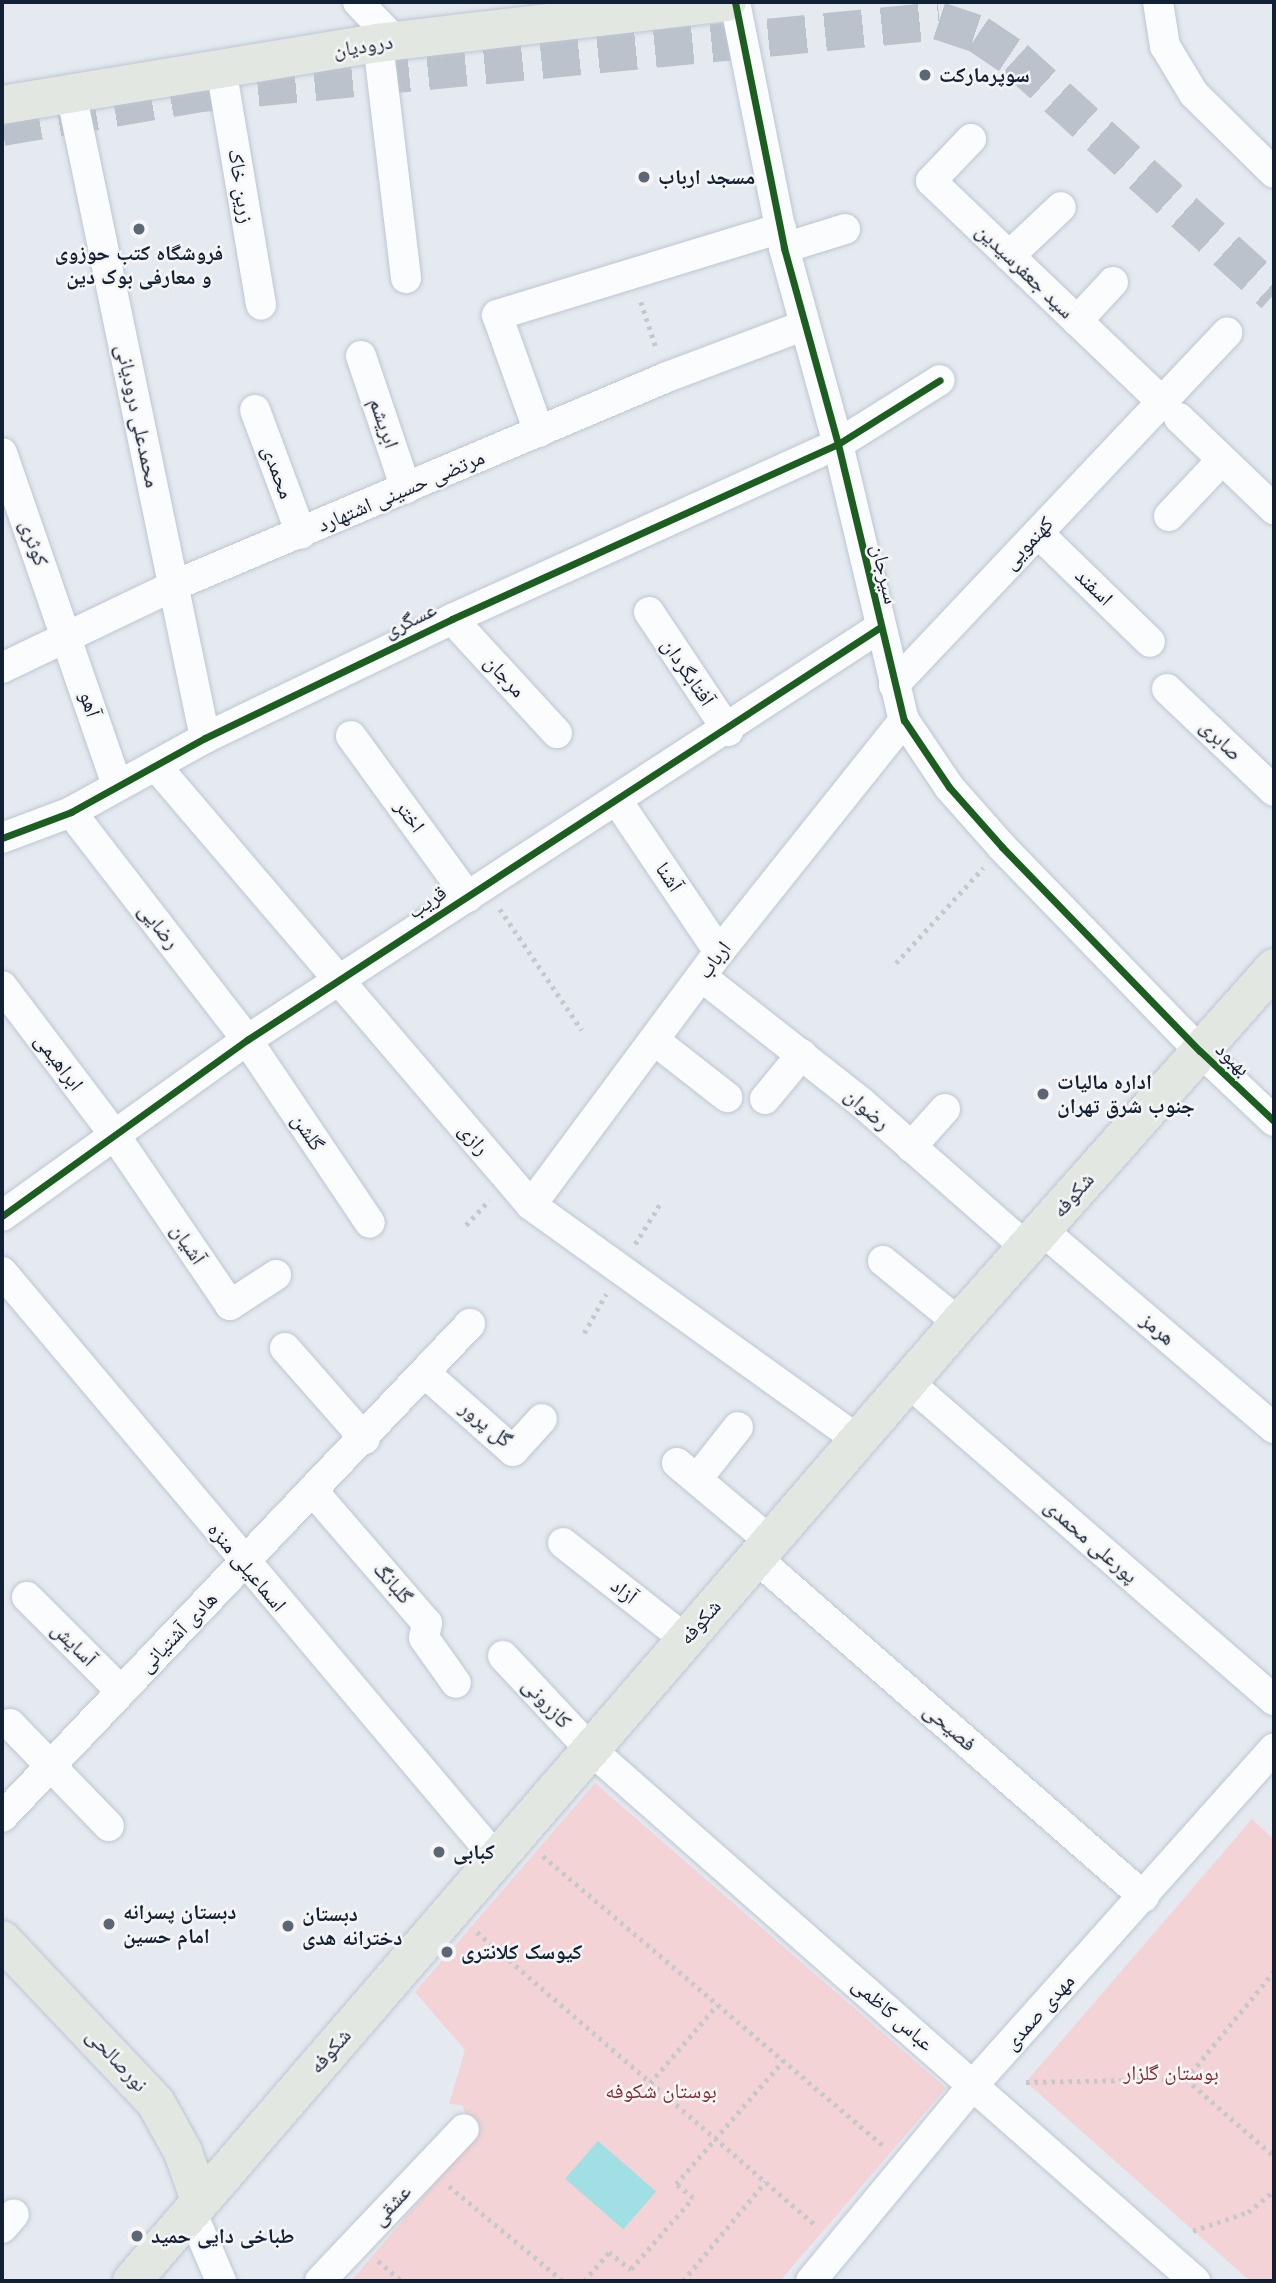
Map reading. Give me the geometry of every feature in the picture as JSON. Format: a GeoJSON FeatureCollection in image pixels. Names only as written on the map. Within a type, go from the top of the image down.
{"type":"FeatureCollection","features":[{"type":"Feature","properties":{"kind":"main road","name":"درودیان"},"geometry":{"type":"LineString","coordinates":[[2,105],[567,11],[727,2]]}},
{"type":"Feature","properties":{"kind":"main road","name":"شکوفه"},"geometry":{"type":"LineString","coordinates":[[132,2281],[959,1323],[1274,968]]}},
{"type":"Feature","properties":{"kind":"main road","name":"نورصالحی"},"geometry":{"type":"LineString","coordinates":[[2,1940],[156,2103],[183,2152],[196,2206]]}},
{"type":"Feature","properties":{"kind":"street"},"geometry":{"type":"LineString","coordinates":[[358,2],[386,42],[406,278]]}},
{"type":"Feature","properties":{"kind":"street","name":"سیرجان"},"geometry":{"type":"LineString","coordinates":[[735,2],[782,238],[838,444],[879,628],[904,720],[949,787],[1002,847],[1200,1051]]}},
{"type":"Feature","properties":{"kind":"street"},"geometry":{"type":"LineString","coordinates":[[1158,2],[1165,46],[1194,94],[1274,173]]}},
{"type":"Feature","properties":{"kind":"street","name":"زرین خاک"},"geometry":{"type":"LineString","coordinates":[[221,68],[261,304]]}},
{"type":"Feature","properties":{"kind":"street","name":"محمدعلی درودیانی"},"geometry":{"type":"LineString","coordinates":[[71,93],[205,738]]}},
{"type":"Feature","properties":{"kind":"street","name":"سید جعفرسیدین"},"geometry":{"type":"LineString","coordinates":[[971,139],[931,181],[1223,460],[1272,501]]}},
{"type":"Feature","properties":{"kind":"street"},"geometry":{"type":"LineString","coordinates":[[1009,256],[1060,207]]}},
{"type":"Feature","properties":{"kind":"street"},"geometry":{"type":"LineString","coordinates":[[539,432],[497,315],[630,271],[782,238],[845,229]]}},
{"type":"Feature","properties":{"kind":"street"},"geometry":{"type":"LineString","coordinates":[[1077,321],[1113,282]]}},
{"type":"Feature","properties":{"kind":"street","name":"مرتضی حسینی اشتهارد"},"geometry":{"type":"LineString","coordinates":[[2,668],[67,634],[173,586],[667,377],[805,324]]}},
{"type":"Feature","properties":{"kind":"street","name":"کهنمویی"},"geometry":{"type":"LineString","coordinates":[[894,685],[1038,533],[1170,410],[1227,333]]}},
{"type":"Feature","properties":{"kind":"street","name":"ابریشم"},"geometry":{"type":"LineString","coordinates":[[361,356],[406,489]]}},
{"type":"Feature","properties":{"kind":"street","name":"عسگری"},"geometry":{"type":"LineString","coordinates":[[2,838],[71,811],[205,738],[453,619],[838,444],[940,380]]}},
{"type":"Feature","properties":{"kind":"street","name":"محمدی"},"geometry":{"type":"LineString","coordinates":[[255,410],[301,534]]}},
{"type":"Feature","properties":{"kind":"street","name":"کوثری"},"geometry":{"type":"LineString","coordinates":[[2,453],[67,634]]}},
{"type":"Feature","properties":{"kind":"street"},"geometry":{"type":"LineString","coordinates":[[1169,516],[1223,460]]}},
{"type":"Feature","properties":{"kind":"street","name":"اسفند"},"geometry":{"type":"LineString","coordinates":[[1038,533],[1150,642]]}},
{"type":"Feature","properties":{"kind":"street","name":"آفتابگردان"},"geometry":{"type":"LineString","coordinates":[[649,612],[728,731]]}},
{"type":"Feature","properties":{"kind":"street","name":"مرجان"},"geometry":{"type":"LineString","coordinates":[[453,619],[557,733]]}},
{"type":"Feature","properties":{"kind":"street","name":"قریب"},"geometry":{"type":"LineString","coordinates":[[2,1216],[116,1137],[247,1040],[728,731],[879,628]]}},
{"type":"Feature","properties":{"kind":"street","name":"آهو"},"geometry":{"type":"LineString","coordinates":[[67,634],[113,774]]}},
{"type":"Feature","properties":{"kind":"street","name":"صابری"},"geometry":{"type":"LineString","coordinates":[[1167,689],[1274,791]]}},
{"type":"Feature","properties":{"kind":"street","name":"ارباب"},"geometry":{"type":"LineString","coordinates":[[531,1205],[719,952],[904,720]]}},
{"type":"Feature","properties":{"kind":"street","name":"اختر"},"geometry":{"type":"LineString","coordinates":[[351,736],[476,891]]}},
{"type":"Feature","properties":{"kind":"street","name":"رازی"},"geometry":{"type":"LineString","coordinates":[[156,766],[531,1205],[619,1271],[858,1440]]}},
{"type":"Feature","properties":{"kind":"street","name":"آشنا"},"geometry":{"type":"LineString","coordinates":[[618,802],[719,952]]}},
{"type":"Feature","properties":{"kind":"street","name":"رضایی"},"geometry":{"type":"LineString","coordinates":[[71,811],[247,1040]]}},
{"type":"Feature","properties":{"kind":"street","name":"رضوان"},"geometry":{"type":"LineString","coordinates":[[702,977],[802,1054],[911,1147],[1034,1239]]}},
{"type":"Feature","properties":{"kind":"street","name":"ابراهیمی"},"geometry":{"type":"LineString","coordinates":[[2,986],[116,1137]]}},
{"type":"Feature","properties":{"kind":"street","name":"گلشن"},"geometry":{"type":"LineString","coordinates":[[247,1040],[370,1223]]}},
{"type":"Feature","properties":{"kind":"street"},"geometry":{"type":"LineString","coordinates":[[654,1040],[727,1097]]}},
{"type":"Feature","properties":{"kind":"street","name":"بهبود"},"geometry":{"type":"LineString","coordinates":[[1200,1051],[1274,1121]]}},
{"type":"Feature","properties":{"kind":"street"},"geometry":{"type":"LineString","coordinates":[[765,1099],[802,1054]]}},
{"type":"Feature","properties":{"kind":"street"},"geometry":{"type":"LineString","coordinates":[[911,1147],[944,1109]]}},
{"type":"Feature","properties":{"kind":"street","name":"آشیان"},"geometry":{"type":"LineString","coordinates":[[116,1137],[230,1305],[276,1275]]}},
{"type":"Feature","properties":{"kind":"street","name":"هرمز"},"geometry":{"type":"LineString","coordinates":[[1034,1239],[1274,1428]]}},
{"type":"Feature","properties":{"kind":"street"},"geometry":{"type":"LineString","coordinates":[[883,1261],[959,1323]]}},
{"type":"Feature","properties":{"kind":"street","name":"اسماعیلی منزه"},"geometry":{"type":"LineString","coordinates":[[2,1272],[244,1564],[496,1858]]}},
{"type":"Feature","properties":{"kind":"street","name":"هادی آشتیانی"},"geometry":{"type":"LineString","coordinates":[[2,1817],[312,1490],[365,1439],[470,1324]]}},
{"type":"Feature","properties":{"kind":"street"},"geometry":{"type":"LineString","coordinates":[[285,1348],[365,1439]]}},
{"type":"Feature","properties":{"kind":"street","name":"گل پرور"},"geometry":{"type":"LineString","coordinates":[[426,1374],[513,1451],[542,1419]]}},
{"type":"Feature","properties":{"kind":"street","name":"پورعلی محمدی"},"geometry":{"type":"LineString","coordinates":[[908,1382],[1274,1700]]}},
{"type":"Feature","properties":{"kind":"street"},"geometry":{"type":"LineString","coordinates":[[738,1427],[687,1471],[763,1550]]}},
{"type":"Feature","properties":{"kind":"street","name":"گلبانگ"},"geometry":{"type":"LineString","coordinates":[[312,1490],[427,1623],[425,1638],[456,1684]]}},
{"type":"Feature","properties":{"kind":"street","name":"آزاد"},"geometry":{"type":"LineString","coordinates":[[563,1544],[685,1639]]}},
{"type":"Feature","properties":{"kind":"street","name":"فصیحی"},"geometry":{"type":"LineString","coordinates":[[763,1550],[1144,1897]]}},
{"type":"Feature","properties":{"kind":"street","name":"آسایش"},"geometry":{"type":"LineString","coordinates":[[27,1597],[121,1691]]}},
{"type":"Feature","properties":{"kind":"street","name":"کازرونی"},"geometry":{"type":"LineString","coordinates":[[503,1656],[590,1749]]}},
{"type":"Feature","properties":{"kind":"street"},"geometry":{"type":"LineString","coordinates":[[10,1724],[109,1826]]}},
{"type":"Feature","properties":{"kind":"street","name":"مهدی صمدی"},"geometry":{"type":"LineString","coordinates":[[811,2281],[974,2084],[1144,1897],[1274,1748]]}},
{"type":"Feature","properties":{"kind":"street","name":"عباس کاظمی"},"geometry":{"type":"LineString","coordinates":[[590,1749],[1195,2281]]}},
{"type":"Feature","properties":{"kind":"street","name":"عشقی"},"geometry":{"type":"LineString","coordinates":[[320,2281],[464,2129]]}},
{"type":"Feature","properties":{"kind":"street"},"geometry":{"type":"LineString","coordinates":[[196,2206],[221,2281]]}},
{"type":"Feature","properties":{"kind":"path"},"geometry":{"type":"LineString","coordinates":[[630,271],[667,377]]}},
{"type":"Feature","properties":{"kind":"path"},"geometry":{"type":"LineString","coordinates":[[896,963],[1002,847]]}},
{"type":"Feature","properties":{"kind":"path"},"geometry":{"type":"LineString","coordinates":[[476,891],[582,1030]]}},
{"type":"Feature","properties":{"kind":"path"},"geometry":{"type":"LineString","coordinates":[[584,1333],[660,1204]]}},
{"type":"Feature","properties":{"kind":"path"},"geometry":{"type":"LineString","coordinates":[[537,1851],[890,2152]]}},
{"type":"Feature","properties":{"kind":"path"},"geometry":{"type":"LineString","coordinates":[[471,1927],[823,2231]]}},
{"type":"Feature","properties":{"kind":"path"},"geometry":{"type":"LineString","coordinates":[[1186,2079],[1274,1971]]}},
{"type":"Feature","properties":{"kind":"path"},"geometry":{"type":"LineString","coordinates":[[650,2083],[718,2005]]}},
{"type":"Feature","properties":{"kind":"path"},"geometry":{"type":"LineString","coordinates":[[584,2281],[609,2252],[631,2269],[693,2198],[676,2184],[783,2061]]}},
{"type":"Feature","properties":{"kind":"path"},"geometry":{"type":"LineString","coordinates":[[1026,2081],[1186,2079],[1274,2155]]}},
{"type":"Feature","properties":{"kind":"path"},"geometry":{"type":"LineString","coordinates":[[428,2166],[563,2281]]}},
{"type":"Feature","properties":{"kind":"path"},"geometry":{"type":"LineString","coordinates":[[683,2281],[765,2182]]}},
{"type":"Feature","properties":{"kind":"path"},"geometry":{"type":"LineString","coordinates":[[1194,2231],[1248,2212],[1274,2191]]}},
{"type":"Feature","properties":{"kind":"path"},"geometry":{"type":"LineString","coordinates":[[373,2256],[402,2281]]}},
{"type":"Feature","properties":{"kind":"green space","name":"بوستان شکوفه"},"geometry":{"type":"Polygon","coordinates":[[[595,1783],[946,2088],[780,2281],[351,2281],[475,2136],[462,2105],[449,2104],[465,2050],[415,1992],[595,1783]]]}},
{"type":"Feature","properties":{"kind":"green space","name":"بوستان گلزار"},"geometry":{"type":"Polygon","coordinates":[[[1252,1819],[1274,1840],[1274,2281],[1250,2281],[1026,2082],[1252,1819]]]}},
{"type":"Feature","properties":{"kind":"water"},"geometry":{"type":"Polygon","coordinates":[[[598,2141],[656,2192],[623,2229],[565,2179],[598,2141]]]}},
{"type":"Feature","properties":{"kind":"tunnel"},"geometry":{"type":"LineString","coordinates":[[2,127],[201,93],[939,21],[978,34],[1015,59],[1274,294]]}},
{"type":"Feature","properties":{"kind":"cycle path"},"geometry":{"type":"LineString","coordinates":[[735,2],[784,248],[838,444],[904,720],[949,787],[1002,847],[1200,1051],[1274,1121]]}},
{"type":"Feature","properties":{"kind":"cycle path"},"geometry":{"type":"LineString","coordinates":[[2,838],[71,812],[205,738],[452,619],[838,444],[940,380]]}},
{"type":"Feature","properties":{"kind":"cycle path"},"geometry":{"type":"LineString","coordinates":[[2,1216],[247,1040],[879,628]]}},
{"type":"Feature","properties":{"kind":"place","name":"سوپرمارکت"},"geometry":{"type":"Point","coordinates":[925,75]}},
{"type":"Feature","properties":{"kind":"place","name":"مسجد ارباب"},"geometry":{"type":"Point","coordinates":[644,177]}},
{"type":"Feature","properties":{"kind":"place","name":"فروشگاه کتب حوزوی و معارفی بوک دین"},"geometry":{"type":"Point","coordinates":[139,229]}},
{"type":"Feature","properties":{"kind":"place","name":"اداره مالیات جنوب شرق تهران"},"geometry":{"type":"Point","coordinates":[1043,1094]}},
{"type":"Feature","properties":{"kind":"place","name":"کبابی"},"geometry":{"type":"Point","coordinates":[439,1852]}},
{"type":"Feature","properties":{"kind":"place","name":"دبستان پسرانه امام حسین"},"geometry":{"type":"Point","coordinates":[109,1924]}},
{"type":"Feature","properties":{"kind":"place","name":"دبستان دخترانه هدی"},"geometry":{"type":"Point","coordinates":[288,1926]}},
{"type":"Feature","properties":{"kind":"place","name":"کیوسک کلانتری"},"geometry":{"type":"Point","coordinates":[447,1952]}},
{"type":"Feature","properties":{"kind":"place","name":"طباخی دایی حمید"},"geometry":{"type":"Point","coordinates":[137,2236]}}]}
